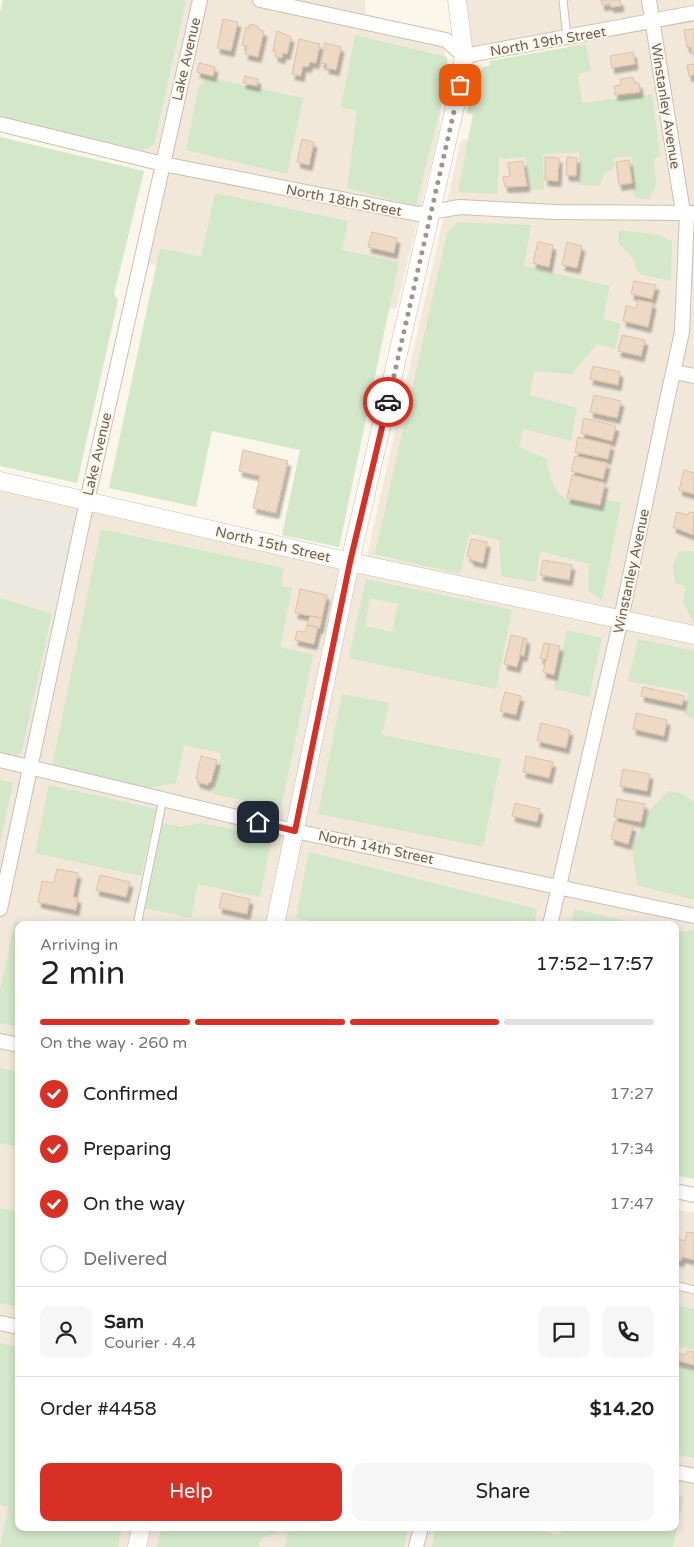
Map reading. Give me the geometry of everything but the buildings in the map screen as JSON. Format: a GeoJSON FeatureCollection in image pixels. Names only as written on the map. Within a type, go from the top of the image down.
{"type":"FeatureCollection","features":[{"type":"Feature","properties":{"kind":"street","name":"Lake Avenue"},"geometry":{"type":"LineString","coordinates":[[0,909],[87,501],[200,0]]}},
{"type":"Feature","properties":{"kind":"street"},"geometry":{"type":"LineString","coordinates":[[260,0],[446,40],[464,56]]}},
{"type":"Feature","properties":{"kind":"street"},"geometry":{"type":"LineString","coordinates":[[276,921],[350,562],[460,85],[464,56],[456,0]]}},
{"type":"Feature","properties":{"kind":"street","name":"Winstanley Avenue"},"geometry":{"type":"LineString","coordinates":[[551,921],[621,619],[682,332],[688,213],[649,0]]}},
{"type":"Feature","properties":{"kind":"street","name":"North 19th Street"},"geometry":{"type":"LineString","coordinates":[[464,56],[694,13]]}},
{"type":"Feature","properties":{"kind":"street","name":"North 18th Street"},"geometry":{"type":"LineString","coordinates":[[0,124],[163,164],[418,214],[460,207],[554,212],[688,213]]}},
{"type":"Feature","properties":{"kind":"street"},"geometry":{"type":"LineString","coordinates":[[675,372],[694,376]]}},
{"type":"Feature","properties":{"kind":"street","name":"North 15th Street"},"geometry":{"type":"LineString","coordinates":[[0,482],[350,562],[694,636]]}},
{"type":"Feature","properties":{"kind":"street","name":"North 14th Street"},"geometry":{"type":"LineString","coordinates":[[0,760],[295,831],[694,916]]}},
{"type":"Feature","properties":{"kind":"street"},"geometry":{"type":"LineString","coordinates":[[0,1041],[15,1044]]}},
{"type":"Feature","properties":{"kind":"street"},"geometry":{"type":"LineString","coordinates":[[679,1192],[694,1195]]}},
{"type":"Feature","properties":{"kind":"street"},"geometry":{"type":"LineString","coordinates":[[0,1323],[15,1326]]}},
{"type":"Feature","properties":{"kind":"street"},"geometry":{"type":"LineString","coordinates":[[679,1473],[694,1476]]}},
{"type":"Feature","properties":{"kind":"street"},"geometry":{"type":"LineString","coordinates":[[137,1547],[140,1531]]}},
{"type":"Feature","properties":{"kind":"street"},"geometry":{"type":"LineString","coordinates":[[416,1547],[420,1531]]}},
{"type":"Feature","properties":{"kind":"lane"},"geometry":{"type":"LineString","coordinates":[[563,0],[567,37]]}},
{"type":"Feature","properties":{"kind":"lane"},"geometry":{"type":"LineString","coordinates":[[138,921],[163,799]]}},
{"type":"Feature","properties":{"kind":"lane"},"geometry":{"type":"LineString","coordinates":[[679,1286],[694,1290]]}},
{"type":"Feature","properties":{"kind":"shaded area"},"geometry":{"type":"Polygon","coordinates":[[[84,0],[365,0],[366,24],[446,40],[439,132],[396,309],[141,262],[163,164],[57,138],[84,0]]]}},
{"type":"Feature","properties":{"kind":"shaded area"},"geometry":{"type":"Polygon","coordinates":[[[466,0],[694,0],[694,1013],[679,1071],[679,921],[15,921],[15,1531],[679,1531],[679,1210],[694,1213],[694,1547],[0,1547],[0,489],[363,573],[461,141],[481,134],[581,114],[567,38],[474,55],[466,0]]]}},
{"type":"Feature","properties":{"kind":"shaded area"},"geometry":{"type":"Polygon","coordinates":[[[0,497],[76,515],[55,610],[0,592],[0,497]]]}},
{"type":"Feature","properties":{"kind":"green space"},"geometry":{"type":"Polygon","coordinates":[[[3,0],[186,0],[154,145],[143,150],[0,118],[0,13],[3,0]]]}},
{"type":"Feature","properties":{"kind":"green space"},"geometry":{"type":"Polygon","coordinates":[[[355,35],[447,57],[448,77],[416,206],[347,188],[357,111],[341,107],[355,35]]]}},
{"type":"Feature","properties":{"kind":"green space"},"geometry":{"type":"Polygon","coordinates":[[[586,44],[591,71],[578,74],[582,103],[652,94],[660,155],[654,159],[656,184],[649,200],[634,197],[631,156],[614,158],[613,169],[604,174],[600,186],[579,185],[579,152],[543,154],[544,189],[530,190],[525,157],[503,159],[500,154],[497,194],[458,192],[473,114],[467,113],[474,73],[480,73],[483,67],[490,65],[489,61],[586,44]]]}},
{"type":"Feature","properties":{"kind":"green space"},"geometry":{"type":"Polygon","coordinates":[[[205,77],[303,98],[287,174],[186,150],[199,85],[203,85],[205,77]]]}},
{"type":"Feature","properties":{"kind":"green space"},"geometry":{"type":"Polygon","coordinates":[[[0,137],[144,171],[114,294],[118,300],[77,483],[0,466],[0,137]]]}},
{"type":"Feature","properties":{"kind":"green space"},"geometry":{"type":"Polygon","coordinates":[[[215,193],[348,221],[342,250],[399,262],[339,547],[282,535],[300,450],[212,431],[196,507],[109,488],[160,248],[201,257],[215,193]]]}},
{"type":"Feature","properties":{"kind":"green space"},"geometry":{"type":"Polygon","coordinates":[[[457,222],[531,225],[524,266],[610,286],[603,319],[621,324],[615,349],[597,344],[572,374],[534,371],[530,395],[577,408],[571,441],[523,429],[519,447],[547,459],[549,473],[557,491],[570,501],[603,509],[605,499],[621,503],[602,600],[588,591],[589,564],[540,551],[536,582],[501,576],[499,540],[469,533],[460,574],[375,554],[447,233],[457,222]]]}},
{"type":"Feature","properties":{"kind":"green space"},"geometry":{"type":"Polygon","coordinates":[[[619,230],[660,235],[672,242],[671,281],[639,274],[631,256],[618,243],[619,230]]]}},
{"type":"Feature","properties":{"kind":"green space"},"geometry":{"type":"Polygon","coordinates":[[[101,529],[284,568],[281,586],[292,588],[280,647],[313,655],[281,808],[213,794],[221,753],[184,745],[176,783],[149,788],[52,767],[101,529]]]}},
{"type":"Feature","properties":{"kind":"green space"},"geometry":{"type":"Polygon","coordinates":[[[694,551],[694,624],[683,602],[686,586],[675,583],[673,566],[679,552],[694,551]]]}},
{"type":"Feature","properties":{"kind":"green space"},"geometry":{"type":"Polygon","coordinates":[[[366,579],[512,610],[496,689],[349,658],[366,579]],[[370,598],[365,626],[392,632],[398,604],[370,598]]]}},
{"type":"Feature","properties":{"kind":"green space"},"geometry":{"type":"Polygon","coordinates":[[[0,598],[52,614],[22,750],[15,759],[0,756],[0,598]]]}},
{"type":"Feature","properties":{"kind":"green space"},"geometry":{"type":"Polygon","coordinates":[[[567,630],[602,638],[589,697],[554,689],[567,630]]]}},
{"type":"Feature","properties":{"kind":"green space"},"geometry":{"type":"Polygon","coordinates":[[[638,639],[694,651],[694,719],[684,714],[688,692],[628,681],[638,639]]]}},
{"type":"Feature","properties":{"kind":"green space"},"geometry":{"type":"Polygon","coordinates":[[[342,694],[389,703],[382,735],[501,759],[483,847],[318,814],[342,694]]]}},
{"type":"Feature","properties":{"kind":"green space"},"geometry":{"type":"Polygon","coordinates":[[[0,780],[13,783],[0,844],[0,780]]]}},
{"type":"Feature","properties":{"kind":"green space"},"geometry":{"type":"Polygon","coordinates":[[[49,785],[156,809],[141,876],[35,853],[49,785]]]}},
{"type":"Feature","properties":{"kind":"green space"},"geometry":{"type":"Polygon","coordinates":[[[668,791],[684,794],[694,803],[694,900],[637,885],[632,847],[649,811],[668,791]]]}},
{"type":"Feature","properties":{"kind":"green space"},"geometry":{"type":"Polygon","coordinates":[[[162,823],[181,827],[201,823],[272,837],[260,897],[198,884],[191,918],[145,908],[162,823]]]}},
{"type":"Feature","properties":{"kind":"green space"},"geometry":{"type":"Polygon","coordinates":[[[309,852],[537,909],[535,921],[308,921],[296,918],[309,852]]]}},
{"type":"Feature","properties":{"kind":"green space"},"geometry":{"type":"Polygon","coordinates":[[[574,909],[626,921],[571,921],[574,909]]]}},
{"type":"Feature","properties":{"kind":"green space"},"geometry":{"type":"Polygon","coordinates":[[[15,921],[15,1026],[0,1023],[0,990],[15,921]]]}},
{"type":"Feature","properties":{"kind":"green space"},"geometry":{"type":"Polygon","coordinates":[[[694,930],[694,1179],[679,1176],[679,932],[694,930]]]}},
{"type":"Feature","properties":{"kind":"green space"},"geometry":{"type":"Polygon","coordinates":[[[0,1068],[15,1071],[15,1146],[0,1143],[0,1068]]]}},
{"type":"Feature","properties":{"kind":"green space"},"geometry":{"type":"Polygon","coordinates":[[[0,1208],[15,1211],[15,1306],[0,1303],[0,1208]]]}},
{"type":"Feature","properties":{"kind":"green space"},"geometry":{"type":"Polygon","coordinates":[[[679,1306],[694,1309],[694,1350],[679,1347],[679,1306]]]}},
{"type":"Feature","properties":{"kind":"green space"},"geometry":{"type":"Polygon","coordinates":[[[0,1343],[15,1346],[15,1531],[121,1531],[118,1547],[0,1547],[8,1507],[0,1505],[0,1343]]]}},
{"type":"Feature","properties":{"kind":"green space"},"geometry":{"type":"Polygon","coordinates":[[[679,1366],[694,1369],[694,1457],[679,1455],[679,1366]]]}},
{"type":"Feature","properties":{"kind":"green space"},"geometry":{"type":"Polygon","coordinates":[[[679,1496],[684,1497],[679,1520],[679,1496]]]}},
{"type":"Feature","properties":{"kind":"green space"},"geometry":{"type":"Polygon","coordinates":[[[160,1531],[279,1531],[279,1533],[261,1538],[259,1547],[157,1547],[160,1531]]]}},
{"type":"Feature","properties":{"kind":"green space"},"geometry":{"type":"Polygon","coordinates":[[[288,1531],[407,1531],[404,1547],[285,1547],[288,1531]]]}},
{"type":"Feature","properties":{"kind":"green space"},"geometry":{"type":"Polygon","coordinates":[[[435,1531],[538,1531],[560,1535],[561,1531],[677,1531],[673,1547],[432,1547],[435,1531]]]}},
{"type":"Feature","properties":{"kind":"way so far"},"geometry":{"type":"LineString","coordinates":[[388,402],[460,85]]}},
{"type":"Feature","properties":{"kind":"route"},"geometry":{"type":"LineString","coordinates":[[258,822],[295,831],[350,562],[388,402]]}}]}
